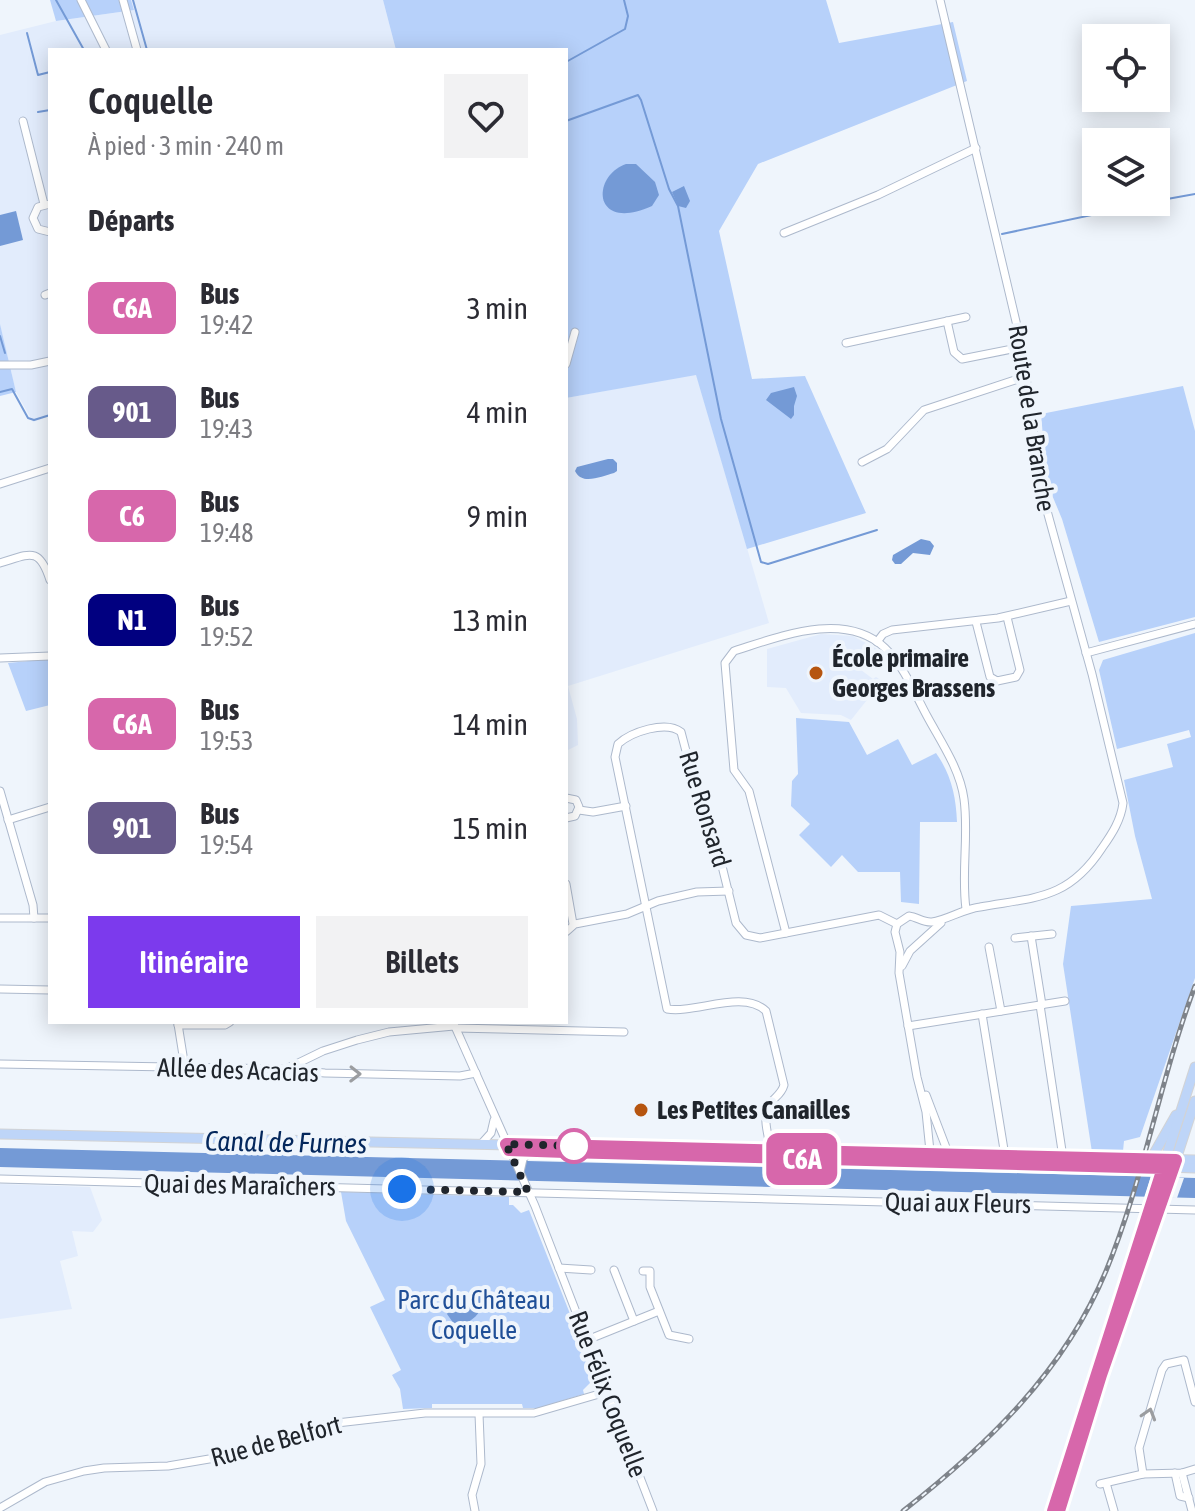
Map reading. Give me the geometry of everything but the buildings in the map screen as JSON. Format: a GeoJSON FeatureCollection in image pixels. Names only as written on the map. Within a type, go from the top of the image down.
{"type":"FeatureCollection","features":[{"type":"Feature","properties":{"kind":"main road"},"geometry":{"type":"LineString","coordinates":[[1053,1511],[1077,1428],[1190,1102],[1195,1067]]}},
{"type":"Feature","properties":{"kind":"main road"},"geometry":{"type":"LineString","coordinates":[[1151,1159],[1190,1102]]}},
{"type":"Feature","properties":{"kind":"main road"},"geometry":{"type":"LineString","coordinates":[[0,1134],[482,1143],[527,1155],[772,1155]]}},
{"type":"Feature","properties":{"kind":"main road"},"geometry":{"type":"LineString","coordinates":[[367,1143],[509,1151],[1170,1164],[1195,1160]]}},
{"type":"Feature","properties":{"kind":"main road"},"geometry":{"type":"LineString","coordinates":[[1064,1161],[1151,1159],[1195,1168]]}},
{"type":"Feature","properties":{"kind":"main road"},"geometry":{"type":"LineString","coordinates":[[1059,1511],[1156,1205]]}},
{"type":"Feature","properties":{"kind":"street"},"geometry":{"type":"LineString","coordinates":[[81,0],[105,48]]}},
{"type":"Feature","properties":{"kind":"street"},"geometry":{"type":"LineString","coordinates":[[123,0],[136,48]]}},
{"type":"Feature","properties":{"kind":"street","name":"Route de la Branche"},"geometry":{"type":"LineString","coordinates":[[940,2],[1022,347],[1039,483],[1123,801],[1115,828],[1088,867],[1059,891],[1038,898],[963,910]]}},
{"type":"Feature","properties":{"kind":"street"},"geometry":{"type":"LineString","coordinates":[[23,121],[47,204],[34,211],[33,222],[40,231],[48,232]]}},
{"type":"Feature","properties":{"kind":"street"},"geometry":{"type":"LineString","coordinates":[[784,233],[878,195],[976,148]]}},
{"type":"Feature","properties":{"kind":"street"},"geometry":{"type":"LineString","coordinates":[[846,343],[966,317]]}},
{"type":"Feature","properties":{"kind":"street"},"geometry":{"type":"LineString","coordinates":[[947,321],[953,350],[960,358],[966,360],[1022,347]]}},
{"type":"Feature","properties":{"kind":"street"},"geometry":{"type":"LineString","coordinates":[[568,357],[575,332]]}},
{"type":"Feature","properties":{"kind":"street"},"geometry":{"type":"LineString","coordinates":[[0,365],[48,361]]}},
{"type":"Feature","properties":{"kind":"street"},"geometry":{"type":"LineString","coordinates":[[862,462],[890,446],[927,408],[1027,376]]}},
{"type":"Feature","properties":{"kind":"street"},"geometry":{"type":"LineString","coordinates":[[0,484],[48,470]]}},
{"type":"Feature","properties":{"kind":"street"},"geometry":{"type":"LineString","coordinates":[[0,563],[26,555],[36,556],[43,561],[48,575]]}},
{"type":"Feature","properties":{"kind":"street"},"geometry":{"type":"LineString","coordinates":[[877,642],[880,636],[892,630],[1007,617],[1071,601]]}},
{"type":"Feature","properties":{"kind":"street"},"geometry":{"type":"LineString","coordinates":[[976,622],[990,677],[998,681],[1016,677],[1020,669],[1007,617]]}},
{"type":"Feature","properties":{"kind":"street"},"geometry":{"type":"LineString","coordinates":[[1086,653],[1195,624]]}},
{"type":"Feature","properties":{"kind":"street"},"geometry":{"type":"LineString","coordinates":[[786,933],[749,791],[734,770],[725,669],[726,660],[734,651],[808,631],[841,629],[877,642],[890,653],[948,753],[961,784],[965,807],[963,910]]}},
{"type":"Feature","properties":{"kind":"street"},"geometry":{"type":"LineString","coordinates":[[0,658],[48,656]]}},
{"type":"Feature","properties":{"kind":"street","name":"Rue Ronsard"},"geometry":{"type":"LineString","coordinates":[[726,881],[698,797],[684,738],[675,728],[662,727],[627,737],[617,746],[615,753],[667,1009],[680,1010],[715,1003],[750,1003],[762,1006],[768,1013],[784,1085],[766,1113],[772,1155]]}},
{"type":"Feature","properties":{"kind":"street"},"geometry":{"type":"LineString","coordinates":[[0,791],[34,918]]}},
{"type":"Feature","properties":{"kind":"street"},"geometry":{"type":"LineString","coordinates":[[568,798],[576,800],[579,810]]}},
{"type":"Feature","properties":{"kind":"street"},"geometry":{"type":"LineString","coordinates":[[579,810],[593,812],[626,806]]}},
{"type":"Feature","properties":{"kind":"street"},"geometry":{"type":"LineString","coordinates":[[8,820],[48,808]]}},
{"type":"Feature","properties":{"kind":"street"},"geometry":{"type":"LineString","coordinates":[[568,818],[579,810]]}},
{"type":"Feature","properties":{"kind":"street"},"geometry":{"type":"LineString","coordinates":[[568,930],[573,924],[624,915],[726,881],[737,925],[744,934],[756,938],[879,915],[897,924]]}},
{"type":"Feature","properties":{"kind":"street"},"geometry":{"type":"LineString","coordinates":[[697,892],[729,891]]}},
{"type":"Feature","properties":{"kind":"street"},"geometry":{"type":"LineString","coordinates":[[568,895],[573,924]]}},
{"type":"Feature","properties":{"kind":"street"},"geometry":{"type":"LineString","coordinates":[[931,1158],[926,1112],[915,1069],[900,980],[900,952],[895,932],[897,924],[908,916],[933,922],[963,910]]}},
{"type":"Feature","properties":{"kind":"street"},"geometry":{"type":"LineString","coordinates":[[900,980],[906,957],[936,926],[963,910]]}},
{"type":"Feature","properties":{"kind":"street"},"geometry":{"type":"LineString","coordinates":[[2,917],[48,918]]}},
{"type":"Feature","properties":{"kind":"street"},"geometry":{"type":"LineString","coordinates":[[920,920],[926,929],[924,939]]}},
{"type":"Feature","properties":{"kind":"street"},"geometry":{"type":"LineString","coordinates":[[1015,938],[1052,934]]}},
{"type":"Feature","properties":{"kind":"street"},"geometry":{"type":"LineString","coordinates":[[1031,936],[1064,1161]]}},
{"type":"Feature","properties":{"kind":"street"},"geometry":{"type":"LineString","coordinates":[[897,940],[905,947],[916,946]]}},
{"type":"Feature","properties":{"kind":"street"},"geometry":{"type":"LineString","coordinates":[[989,947],[1001,1011]]}},
{"type":"Feature","properties":{"kind":"street"},"geometry":{"type":"LineString","coordinates":[[0,989],[48,990]]}},
{"type":"Feature","properties":{"kind":"street"},"geometry":{"type":"LineString","coordinates":[[908,1026],[1065,1001]]}},
{"type":"Feature","properties":{"kind":"street"},"geometry":{"type":"LineString","coordinates":[[982,1014],[1006,1159]]}},
{"type":"Feature","properties":{"kind":"street"},"geometry":{"type":"LineString","coordinates":[[185,1068],[178,1024],[225,1024]]}},
{"type":"Feature","properties":{"kind":"street"},"geometry":{"type":"LineString","coordinates":[[278,1069],[296,1066],[341,1044],[374,1035],[454,1025],[479,1030],[624,1032]]}},
{"type":"Feature","properties":{"kind":"street","name":"Rue Félix Coquelle"},"geometry":{"type":"LineString","coordinates":[[454,1025],[528,1190],[653,1511]]}},
{"type":"Feature","properties":{"kind":"street"},"geometry":{"type":"LineString","coordinates":[[460,1037],[479,1030]]}},
{"type":"Feature","properties":{"kind":"street"},"geometry":{"type":"LineString","coordinates":[[308,1058],[306,1066],[309,1071]]}},
{"type":"Feature","properties":{"kind":"street","name":"Allée des Acacias"},"geometry":{"type":"LineString","coordinates":[[0,1064],[460,1076],[476,1073]]}},
{"type":"Feature","properties":{"kind":"street"},"geometry":{"type":"LineString","coordinates":[[915,1069],[948,1158]]}},
{"type":"Feature","properties":{"kind":"street"},"geometry":{"type":"LineString","coordinates":[[482,1143],[493,1129],[493,1114]]}},
{"type":"Feature","properties":{"kind":"street"},"geometry":{"type":"LineString","coordinates":[[520,1174],[527,1155]]}},
{"type":"Feature","properties":{"kind":"street","name":"Quai des Maraîchers"},"geometry":{"type":"LineString","coordinates":[[0,1179],[528,1190]]}},
{"type":"Feature","properties":{"kind":"street","name":"Quai aux Fleurs"},"geometry":{"type":"LineString","coordinates":[[528,1190],[1156,1205],[1195,1210]]}},
{"type":"Feature","properties":{"kind":"street"},"geometry":{"type":"LineString","coordinates":[[559,1268],[591,1270]]}},
{"type":"Feature","properties":{"kind":"street"},"geometry":{"type":"LineString","coordinates":[[614,1270],[634,1321]]}},
{"type":"Feature","properties":{"kind":"street"},"geometry":{"type":"LineString","coordinates":[[647,1271],[650,1287],[670,1337],[689,1339]]}},
{"type":"Feature","properties":{"kind":"street"},"geometry":{"type":"LineString","coordinates":[[587,1340],[659,1311]]}},
{"type":"Feature","properties":{"kind":"street"},"geometry":{"type":"LineString","coordinates":[[1143,1474],[1139,1448],[1166,1364],[1184,1360],[1195,1402]]}},
{"type":"Feature","properties":{"kind":"street","name":"Rue de Belfort"},"geometry":{"type":"LineString","coordinates":[[0,1508],[45,1482],[89,1470],[201,1461],[267,1445],[328,1424],[421,1413],[538,1412],[606,1392]]}},
{"type":"Feature","properties":{"kind":"street"},"geometry":{"type":"LineString","coordinates":[[475,1511],[472,1495],[481,1460],[479,1414]]}},
{"type":"Feature","properties":{"kind":"street"},"geometry":{"type":"LineString","coordinates":[[1114,1511],[1103,1484],[1143,1474],[1195,1469]]}},
{"type":"Feature","properties":{"kind":"street"},"geometry":{"type":"LineString","coordinates":[[1178,1473],[1192,1511]]}},
{"type":"Feature","properties":{"kind":"shaded area"},"geometry":{"type":"Polygon","coordinates":[[[131,0],[383,0],[395,48],[48,48],[48,417],[33,422],[16,392],[0,324],[0,35],[56,21],[134,10],[131,0]]]}},
{"type":"Feature","properties":{"kind":"shaded area"},"geometry":{"type":"Polygon","coordinates":[[[626,164],[636,164],[655,182],[659,195],[652,206],[618,213],[608,208],[603,200],[603,190],[607,179],[626,164]]]}},
{"type":"Feature","properties":{"kind":"shaded area"},"geometry":{"type":"Polygon","coordinates":[[[684,186],[690,201],[686,208],[678,206],[672,192],[684,186]]]}},
{"type":"Feature","properties":{"kind":"shaded area"},"geometry":{"type":"Polygon","coordinates":[[[16,211],[23,240],[0,246],[0,215],[16,211]]]}},
{"type":"Feature","properties":{"kind":"shaded area"},"geometry":{"type":"Polygon","coordinates":[[[696,374],[769,623],[568,686],[568,398],[696,374]]]}},
{"type":"Feature","properties":{"kind":"shaded area"},"geometry":{"type":"Polygon","coordinates":[[[794,387],[797,396],[791,419],[766,400],[771,393],[794,387]]]}},
{"type":"Feature","properties":{"kind":"shaded area"},"geometry":{"type":"Polygon","coordinates":[[[608,459],[617,463],[614,473],[587,479],[578,476],[575,471],[577,467],[608,459]]]}},
{"type":"Feature","properties":{"kind":"shaded area"},"geometry":{"type":"Polygon","coordinates":[[[921,539],[930,541],[934,546],[930,555],[913,553],[901,564],[895,564],[893,555],[921,539]]]}},
{"type":"Feature","properties":{"kind":"shaded area","name":"École primaire Georges Brassens"},"geometry":{"type":"Polygon","coordinates":[[[821,634],[853,636],[877,649],[861,670],[873,679],[876,677],[882,681],[851,720],[841,715],[801,713],[786,688],[767,687],[767,649],[821,634]]]}},
{"type":"Feature","properties":{"kind":"shaded area"},"geometry":{"type":"Polygon","coordinates":[[[568,686],[577,719],[578,745],[568,750],[568,686]]]}},
{"type":"Feature","properties":{"kind":"shaded area"},"geometry":{"type":"Polygon","coordinates":[[[0,1148],[1195,1178],[1195,1198],[0,1167],[0,1148]]]}},
{"type":"Feature","properties":{"kind":"shaded area"},"geometry":{"type":"Polygon","coordinates":[[[0,1184],[90,1187],[102,1220],[93,1232],[72,1231],[78,1256],[60,1261],[72,1309],[0,1319],[0,1184]]]}},
{"type":"Feature","properties":{"kind":"shaded area"},"geometry":{"type":"Polygon","coordinates":[[[477,1289],[483,1301],[482,1307],[467,1322],[454,1324],[447,1314],[451,1307],[461,1302],[456,1294],[459,1293],[467,1302],[471,1291],[477,1289]]]}},
{"type":"Feature","properties":{"kind":"green space"},"geometry":{"type":"Polygon","coordinates":[[[50,0],[131,0],[134,10],[56,21],[50,0]]]}},
{"type":"Feature","properties":{"kind":"green space"},"geometry":{"type":"Polygon","coordinates":[[[383,0],[826,0],[839,43],[953,22],[967,81],[758,164],[719,231],[752,379],[805,376],[866,513],[747,549],[696,375],[568,398],[568,48],[395,48],[383,0]]]}},
{"type":"Feature","properties":{"kind":"green space"},"geometry":{"type":"Polygon","coordinates":[[[0,324],[16,392],[0,396],[0,324]]]}},
{"type":"Feature","properties":{"kind":"green space"},"geometry":{"type":"Polygon","coordinates":[[[1183,386],[1195,431],[1195,617],[1099,642],[1062,519],[1047,483],[1041,414],[1183,386]]]}},
{"type":"Feature","properties":{"kind":"green space"},"geometry":{"type":"Polygon","coordinates":[[[1195,633],[1195,978],[1140,1137],[1124,1141],[1123,1151],[1092,1152],[1063,964],[1071,906],[1152,899],[1124,780],[1173,767],[1167,744],[1191,737],[1189,730],[1117,749],[1099,670],[1103,660],[1195,633]]]}},
{"type":"Feature","properties":{"kind":"green space"},"geometry":{"type":"Polygon","coordinates":[[[48,659],[48,706],[26,711],[8,663],[48,659]]]}},
{"type":"Feature","properties":{"kind":"green space"},"geometry":{"type":"Polygon","coordinates":[[[796,718],[849,722],[867,755],[898,739],[912,765],[936,753],[952,786],[957,822],[920,822],[919,904],[901,902],[900,872],[858,872],[842,855],[831,867],[799,835],[810,824],[791,806],[792,781],[798,774],[796,718]]]}},
{"type":"Feature","properties":{"kind":"green space","name":"Parc du Château Coquelle"},"geometry":{"type":"Polygon","coordinates":[[[341,1192],[509,1197],[509,1205],[521,1213],[529,1210],[595,1377],[590,1379],[591,1382],[583,1390],[584,1394],[538,1408],[523,1408],[522,1404],[432,1404],[432,1408],[403,1409],[400,1389],[392,1375],[401,1370],[370,1307],[385,1300],[346,1221],[341,1192]]]}},
{"type":"Feature","properties":{"kind":"pier"},"geometry":{"type":"Polygon","coordinates":[[[1151,1176],[1184,1178],[1177,1198],[1145,1197],[1151,1176]]]}},
{"type":"Feature","properties":{"kind":"waterway"},"geometry":{"type":"LineString","coordinates":[[56,0],[83,48]]}},
{"type":"Feature","properties":{"kind":"waterway"},"geometry":{"type":"LineString","coordinates":[[133,0],[146,48]]}},
{"type":"Feature","properties":{"kind":"waterway"},"geometry":{"type":"LineString","coordinates":[[568,61],[625,29],[628,16],[624,0]]}},
{"type":"Feature","properties":{"kind":"waterway"},"geometry":{"type":"LineString","coordinates":[[27,33],[38,75],[48,72]]}},
{"type":"Feature","properties":{"kind":"waterway"},"geometry":{"type":"LineString","coordinates":[[568,120],[638,95],[641,100],[669,189],[678,206],[721,419],[761,562],[768,564],[877,530]]}},
{"type":"Feature","properties":{"kind":"waterway"},"geometry":{"type":"LineString","coordinates":[[38,112],[48,110]]}},
{"type":"Feature","properties":{"kind":"waterway"},"geometry":{"type":"LineString","coordinates":[[1170,198],[1195,194]]}},
{"type":"Feature","properties":{"kind":"waterway"},"geometry":{"type":"LineString","coordinates":[[1002,234],[1087,216]]}},
{"type":"Feature","properties":{"kind":"waterway"},"geometry":{"type":"LineString","coordinates":[[0,336],[5,353]]}},
{"type":"Feature","properties":{"kind":"waterway"},"geometry":{"type":"LineString","coordinates":[[0,392],[12,389],[28,418],[34,420],[48,416]]}},
{"type":"Feature","properties":{"kind":"railway"},"geometry":{"type":"LineString","coordinates":[[903,1511],[964,1460],[1020,1404],[1045,1374],[1089,1308],[1131,1201],[1195,986]]}},
{"type":"Feature","properties":{"kind":"bus line","name":"C6A"},"geometry":{"type":"LineString","coordinates":[[1053,1511],[1077,1428],[1163,1168],[509,1150],[506,1144],[1176,1160],[1101,1375],[1059,1511]]}},
{"type":"Feature","properties":{"kind":"place","name":"École primaire Georges Brassens"},"geometry":{"type":"Point","coordinates":[816,673]}},
{"type":"Feature","properties":{"kind":"place","name":"Les Petites Canailles"},"geometry":{"type":"Point","coordinates":[641,1110]}},
{"type":"Feature","properties":{"kind":"route"},"geometry":{"type":"LineString","coordinates":[[402,1189],[528,1192],[506,1144],[574,1146]]}},
{"type":"Feature","properties":{"kind":"water label","name":"Canal de Furnes"},"geometry":{"type":"Point","coordinates":[286,1142]}}]}
